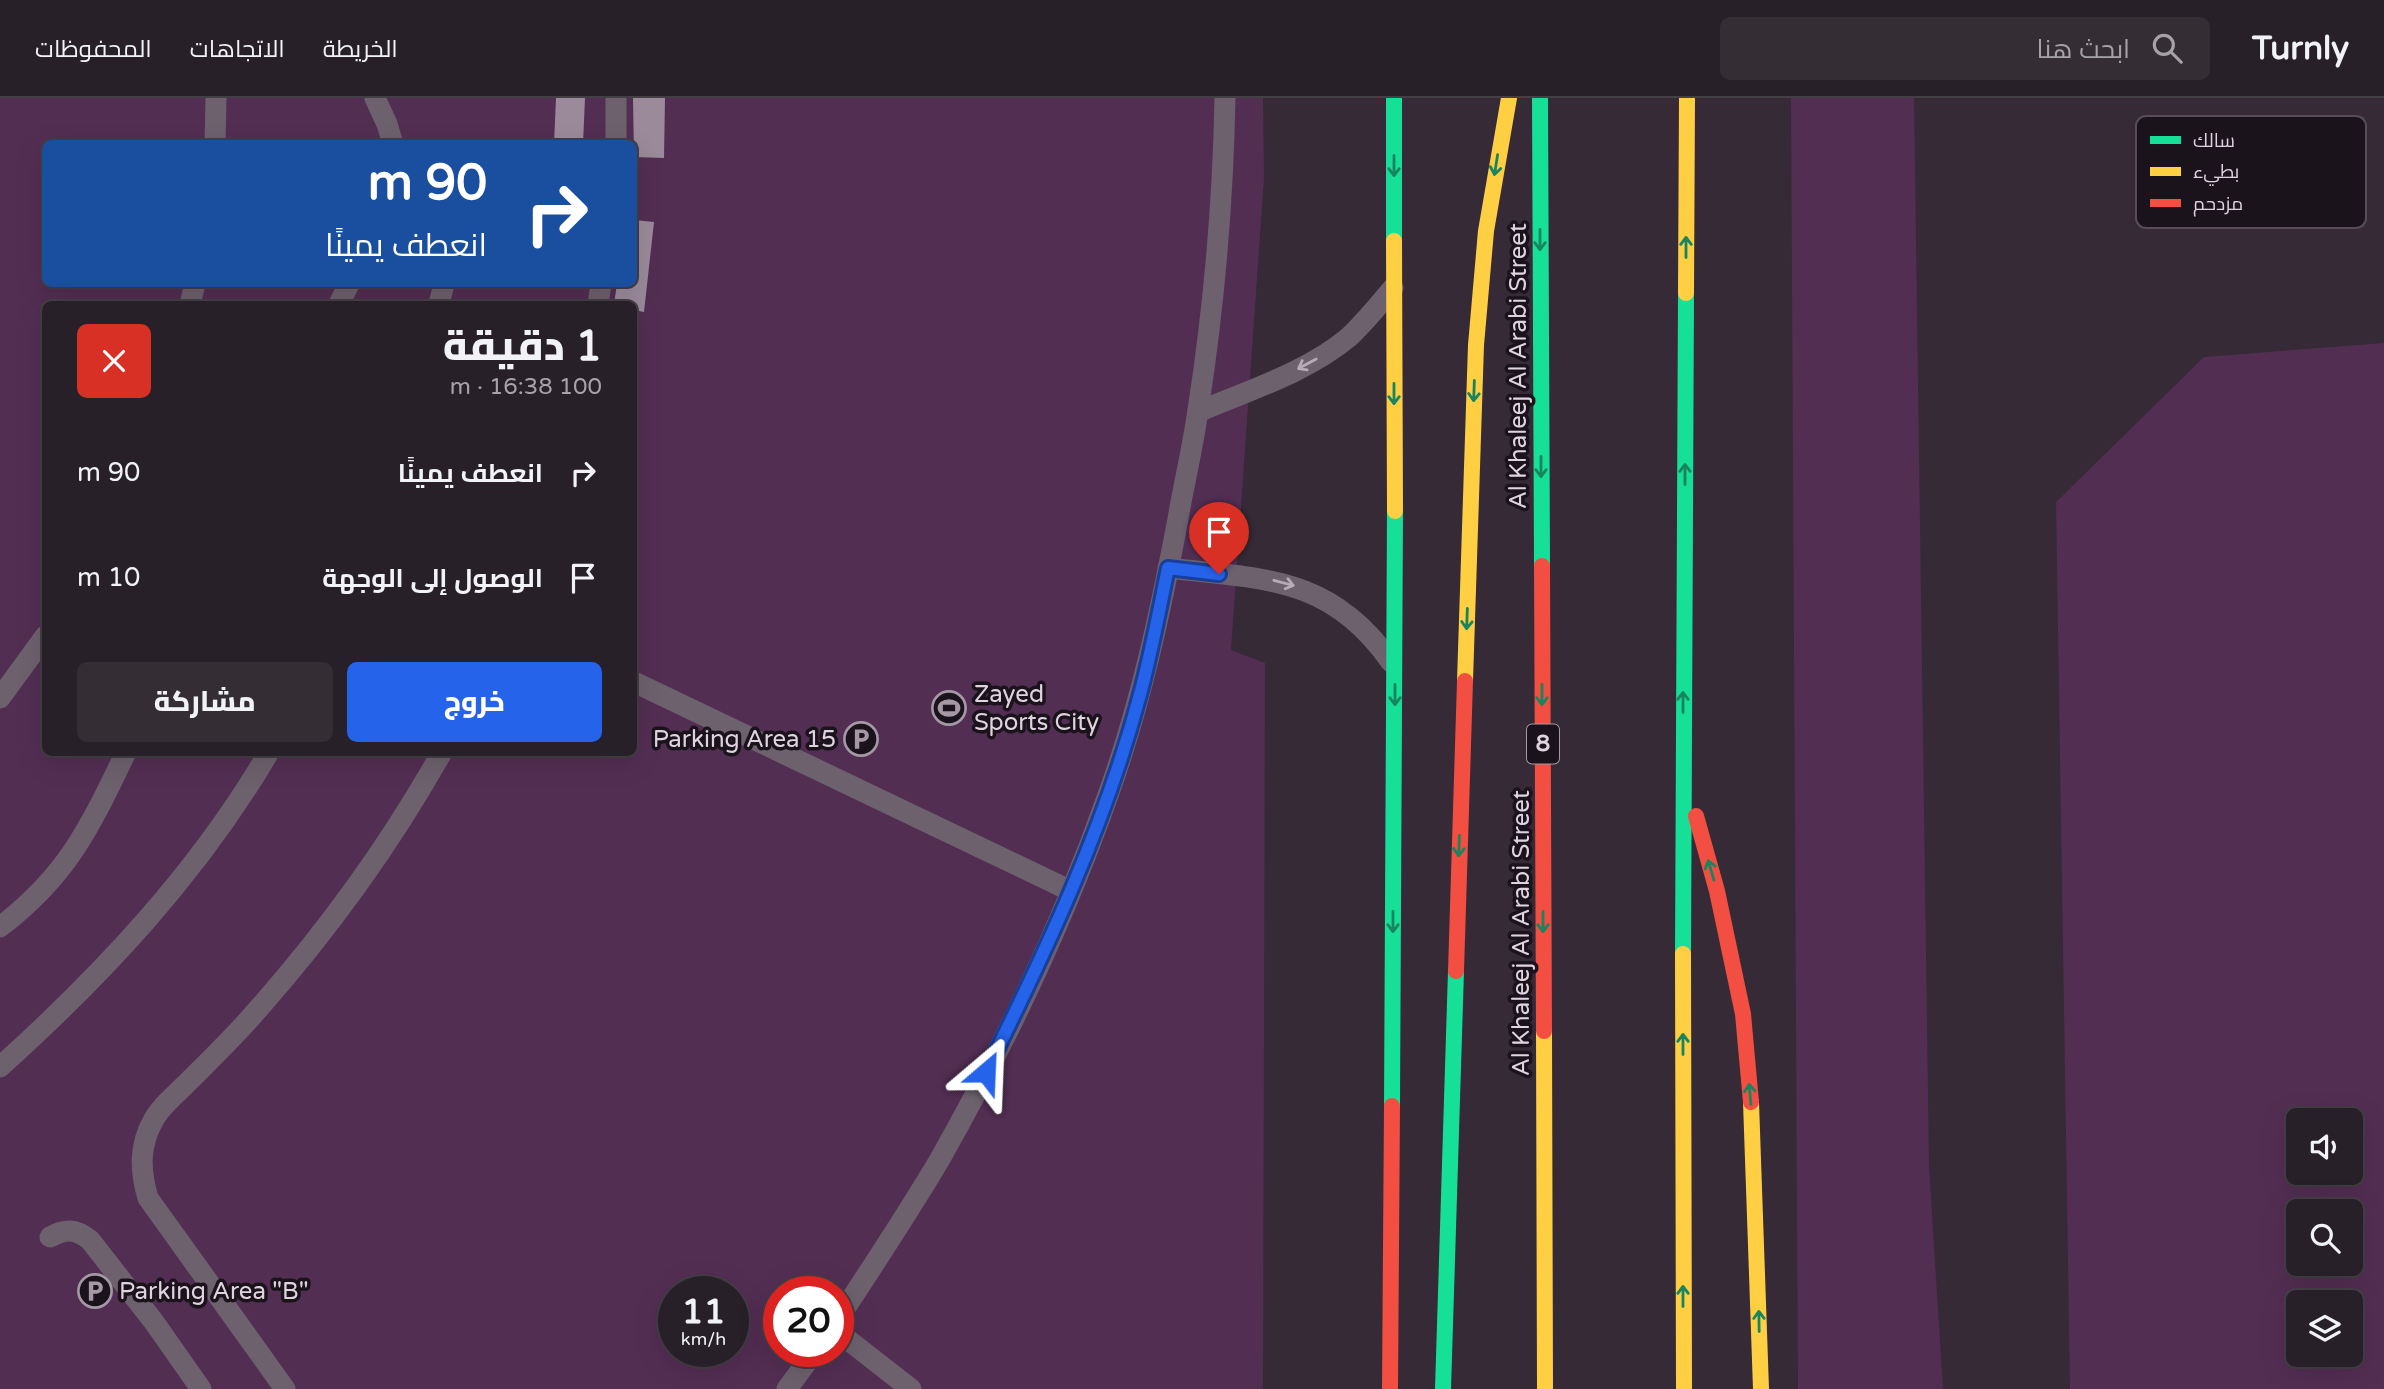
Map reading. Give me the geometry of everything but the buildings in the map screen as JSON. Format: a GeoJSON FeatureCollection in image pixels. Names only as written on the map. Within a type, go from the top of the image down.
{"type":"FeatureCollection","features":[{"type":"Feature","properties":{"kind":"main road"},"geometry":{"type":"LineString","coordinates":[[1390,1389],[1395,668],[1394,98]]}},
{"type":"Feature","properties":{"kind":"main road"},"geometry":{"type":"LineString","coordinates":[[1443,1389],[1476,345],[1486,231],[1509,98]]}},
{"type":"Feature","properties":{"kind":"main road","name":"Al Khaleej Al Arabi Street"},"geometry":{"type":"LineString","coordinates":[[1540,98],[1545,1389]]}},
{"type":"Feature","properties":{"kind":"main road"},"geometry":{"type":"LineString","coordinates":[[1684,1389],[1683,770],[1687,98]]}},
{"type":"Feature","properties":{"kind":"main road"},"geometry":{"type":"LineString","coordinates":[[1683,770],[1717,891],[1743,1014],[1754,1130],[1760,1389]]}},
{"type":"Feature","properties":{"kind":"lane"},"geometry":{"type":"LineString","coordinates":[[215,140],[216,98]]}},
{"type":"Feature","properties":{"kind":"lane"},"geometry":{"type":"LineString","coordinates":[[375,98],[392,140]]}},
{"type":"Feature","properties":{"kind":"lane"},"geometry":{"type":"LineString","coordinates":[[616,98],[616,140]]}},
{"type":"Feature","properties":{"kind":"lane"},"geometry":{"type":"LineString","coordinates":[[854,1295],[939,1159],[1031,982],[1071,891],[1108,795],[1136,710],[1168,568],[1198,412],[1213,295],[1225,98]]}},
{"type":"Feature","properties":{"kind":"lane"},"geometry":{"type":"LineString","coordinates":[[1198,412],[1291,373],[1321,356],[1349,337],[1394,287]]}},
{"type":"Feature","properties":{"kind":"lane"},"geometry":{"type":"LineString","coordinates":[[1168,568],[1270,580],[1301,588],[1329,601],[1354,619],[1377,642],[1395,668]]}},
{"type":"Feature","properties":{"kind":"lane"},"geometry":{"type":"LineString","coordinates":[[0,698],[42,640]]}},
{"type":"Feature","properties":{"kind":"lane"},"geometry":{"type":"LineString","coordinates":[[637,683],[1071,891]]}},
{"type":"Feature","properties":{"kind":"lane"},"geometry":{"type":"LineString","coordinates":[[0,927],[51,882],[73,853],[93,822],[124,756]]}},
{"type":"Feature","properties":{"kind":"lane"},"geometry":{"type":"LineString","coordinates":[[0,1067],[63,1010],[118,954],[163,902],[218,831],[265,756]]}},
{"type":"Feature","properties":{"kind":"lane"},"geometry":{"type":"LineString","coordinates":[[285,1389],[148,1198],[142,1178],[141,1157],[145,1137],[154,1118],[168,1102],[238,1033],[303,958],[363,880],[417,797],[440,756]]}},
{"type":"Feature","properties":{"kind":"lane"},"geometry":{"type":"LineString","coordinates":[[50,1237],[60,1231],[71,1230],[82,1233],[90,1240],[154,1321],[201,1389]]}},
{"type":"Feature","properties":{"kind":"lane"},"geometry":{"type":"LineString","coordinates":[[854,1344],[911,1389]]}},
{"type":"Feature","properties":{"kind":"lane"},"geometry":{"type":"LineString","coordinates":[[787,1389],[803,1367]]}},
{"type":"Feature","properties":{"kind":"shaded area","name":"Zayed Sports City"},"geometry":{"type":"Polygon","coordinates":[[[0,98],[1263,98],[1264,178],[1231,650],[1265,663],[1263,1389],[0,1389],[0,98]]]}},
{"type":"Feature","properties":{"kind":"shaded area"},"geometry":{"type":"Polygon","coordinates":[[[1791,98],[1914,98],[1929,1166],[1943,1389],[1798,1389],[1791,98]]]}},
{"type":"Feature","properties":{"kind":"shaded area"},"geometry":{"type":"Polygon","coordinates":[[[2384,343],[2384,1389],[2070,1389],[2056,502],[2204,357],[2384,343]]]}},
{"type":"Feature","properties":{"kind":"traffic: fast"},"geometry":{"type":"LineString","coordinates":[[1394,98],[1394,241]]}},
{"type":"Feature","properties":{"kind":"traffic: fast"},"geometry":{"type":"LineString","coordinates":[[1540,98],[1542,566]]}},
{"type":"Feature","properties":{"kind":"traffic: fast"},"geometry":{"type":"LineString","coordinates":[[1683,954],[1686,293]]}},
{"type":"Feature","properties":{"kind":"traffic: fast"},"geometry":{"type":"LineString","coordinates":[[1392,1106],[1395,511]]}},
{"type":"Feature","properties":{"kind":"traffic: fast"},"geometry":{"type":"LineString","coordinates":[[1443,1389],[1456,971]]}},
{"type":"Feature","properties":{"kind":"traffic: slow"},"geometry":{"type":"LineString","coordinates":[[1465,681],[1476,345],[1486,231],[1509,98]]}},
{"type":"Feature","properties":{"kind":"traffic: slow"},"geometry":{"type":"LineString","coordinates":[[1686,293],[1687,98]]}},
{"type":"Feature","properties":{"kind":"traffic: slow"},"geometry":{"type":"LineString","coordinates":[[1394,241],[1395,511]]}},
{"type":"Feature","properties":{"kind":"traffic: slow"},"geometry":{"type":"LineString","coordinates":[[1683,954],[1684,1389]]}},
{"type":"Feature","properties":{"kind":"traffic: slow"},"geometry":{"type":"LineString","coordinates":[[1544,1031],[1545,1389]]}},
{"type":"Feature","properties":{"kind":"traffic: slow"},"geometry":{"type":"LineString","coordinates":[[1751,1102],[1761,1389]]}},
{"type":"Feature","properties":{"kind":"traffic: jam"},"geometry":{"type":"LineString","coordinates":[[1542,566],[1544,1031]]}},
{"type":"Feature","properties":{"kind":"traffic: jam"},"geometry":{"type":"LineString","coordinates":[[1456,971],[1465,681]]}},
{"type":"Feature","properties":{"kind":"traffic: jam"},"geometry":{"type":"LineString","coordinates":[[1696,816],[1717,891],[1743,1014],[1751,1102]]}},
{"type":"Feature","properties":{"kind":"traffic: jam"},"geometry":{"type":"LineString","coordinates":[[1390,1389],[1392,1106]]}},
{"type":"Feature","properties":{"kind":"place","name":"Zayed Sports City"},"geometry":{"type":"Point","coordinates":[949,708]}},
{"type":"Feature","properties":{"kind":"place","name":"Parking Area 15"},"geometry":{"type":"Point","coordinates":[861,739]}},
{"type":"Feature","properties":{"kind":"place","name":"Parking Area \"B\""},"geometry":{"type":"Point","coordinates":[95,1291]}},
{"type":"Feature","properties":{"kind":"route"},"geometry":{"type":"LineString","coordinates":[[986,1072],[1031,982],[1071,891],[1108,795],[1139,698],[1168,568],[1219,574]]}}]}
